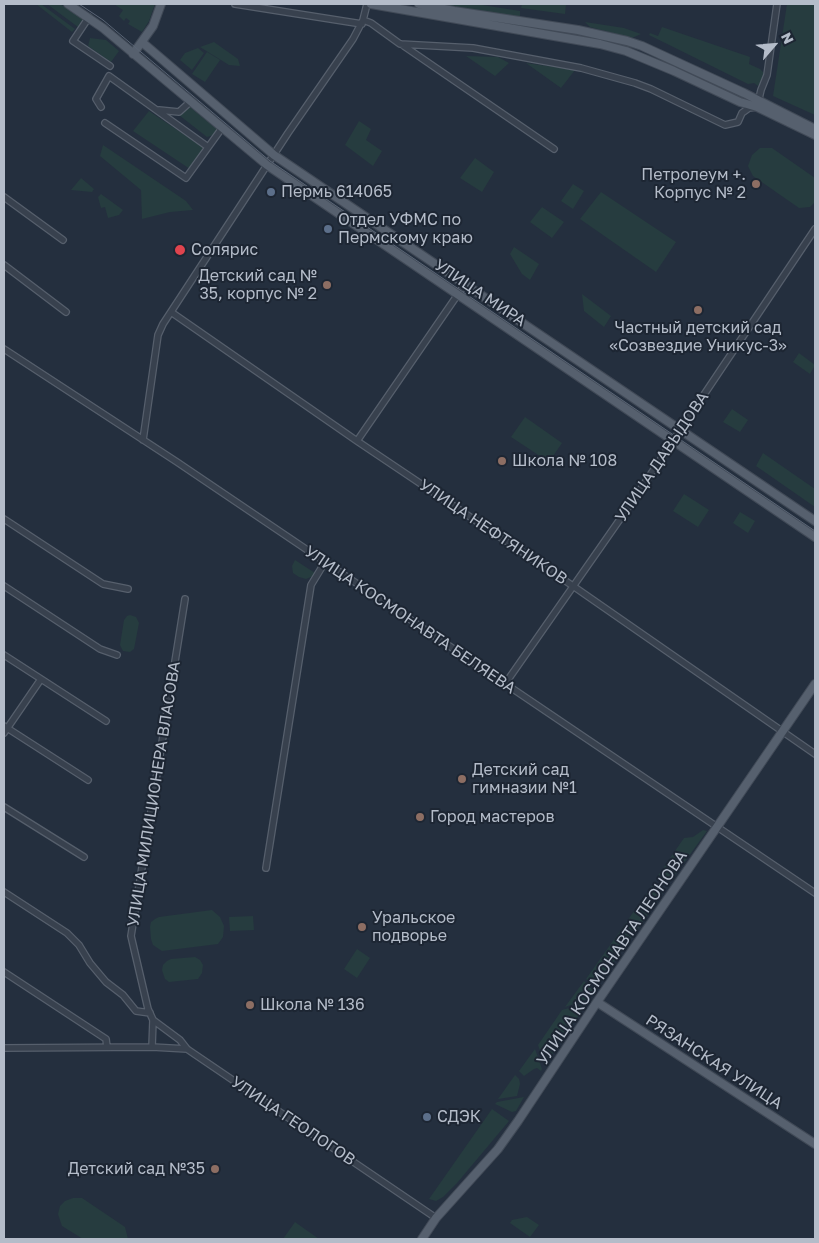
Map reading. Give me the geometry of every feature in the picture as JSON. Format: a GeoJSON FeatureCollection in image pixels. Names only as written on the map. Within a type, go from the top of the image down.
{"type":"FeatureCollection","features":[{"type":"Feature","properties":{"kind":"main road","name":"УЛИЦА МИРА"},"geometry":{"type":"LineString","coordinates":[[68,4],[89,17],[267,165],[815,537]]}},
{"type":"Feature","properties":{"kind":"main road"},"geometry":{"type":"LineString","coordinates":[[134,54],[153,26],[163,4]]}},
{"type":"Feature","properties":{"kind":"main road"},"geometry":{"type":"LineString","coordinates":[[371,4],[600,44],[618,49],[648,59],[740,102],[758,104],[815,129]]}},
{"type":"Feature","properties":{"kind":"main road"},"geometry":{"type":"LineString","coordinates":[[419,4],[578,30],[642,46],[815,135]]}},
{"type":"Feature","properties":{"kind":"main road","name":"УЛИЦА МИРА"},"geometry":{"type":"LineString","coordinates":[[143,43],[274,155],[815,521]]}},
{"type":"Feature","properties":{"kind":"main road","name":"УЛИЦА КОСМОНАВТА ЛЕОНОВА"},"geometry":{"type":"LineString","coordinates":[[422,1239],[436,1218],[498,1149],[815,684]]}},
{"type":"Feature","properties":{"kind":"main road","name":"РЯЗАНСКАЯ УЛИЦА"},"geometry":{"type":"LineString","coordinates":[[597,1002],[815,1144]]}},
{"type":"Feature","properties":{"kind":"street"},"geometry":{"type":"LineString","coordinates":[[234,4],[371,23],[554,149]]}},
{"type":"Feature","properties":{"kind":"street"},"geometry":{"type":"LineString","coordinates":[[143,440],[158,335],[267,165],[363,22],[367,4]]}},
{"type":"Feature","properties":{"kind":"street"},"geometry":{"type":"LineString","coordinates":[[400,44],[473,48],[581,68],[651,89],[725,126],[738,122],[742,113],[758,104],[767,75],[777,4]]}},
{"type":"Feature","properties":{"kind":"street"},"geometry":{"type":"LineString","coordinates":[[89,17],[72,41],[110,66]]}},
{"type":"Feature","properties":{"kind":"street"},"geometry":{"type":"LineString","coordinates":[[100,107],[96,99],[109,76],[208,147]]}},
{"type":"Feature","properties":{"kind":"street"},"geometry":{"type":"LineString","coordinates":[[156,109],[178,112],[190,102]]}},
{"type":"Feature","properties":{"kind":"street"},"geometry":{"type":"LineString","coordinates":[[104,123],[186,178],[222,128]]}},
{"type":"Feature","properties":{"kind":"street"},"geometry":{"type":"LineString","coordinates":[[4,197],[63,240]]}},
{"type":"Feature","properties":{"kind":"street","name":"УЛИЦА ДАВЫДОВА"},"geometry":{"type":"LineString","coordinates":[[505,684],[673,441],[815,229]]}},
{"type":"Feature","properties":{"kind":"street"},"geometry":{"type":"LineString","coordinates":[[4,265],[66,312]]}},
{"type":"Feature","properties":{"kind":"street"},"geometry":{"type":"LineString","coordinates":[[357,441],[465,284]]}},
{"type":"Feature","properties":{"kind":"street","name":"УЛИЦА НЕФТЯНИКОВ"},"geometry":{"type":"LineString","coordinates":[[171,312],[357,441],[573,586],[815,754]]}},
{"type":"Feature","properties":{"kind":"street","name":"УЛИЦА КОСМОНАВТА БЕЛЯЕВА"},"geometry":{"type":"LineString","coordinates":[[4,349],[325,562],[815,893]]}},
{"type":"Feature","properties":{"kind":"street"},"geometry":{"type":"LineString","coordinates":[[4,519],[103,584],[128,589]]}},
{"type":"Feature","properties":{"kind":"street"},"geometry":{"type":"LineString","coordinates":[[266,868],[311,585],[325,562]]}},
{"type":"Feature","properties":{"kind":"street"},"geometry":{"type":"LineString","coordinates":[[4,586],[100,649],[117,655]]}},
{"type":"Feature","properties":{"kind":"street","name":"УЛИЦА МИЛИЦИОНЕРА ВЛАСОВА"},"geometry":{"type":"LineString","coordinates":[[152,1047],[153,1020],[131,936],[185,599]]}},
{"type":"Feature","properties":{"kind":"street"},"geometry":{"type":"LineString","coordinates":[[4,655],[106,721]]}},
{"type":"Feature","properties":{"kind":"street"},"geometry":{"type":"LineString","coordinates":[[41,679],[5,729],[88,780]]}},
{"type":"Feature","properties":{"kind":"street"},"geometry":{"type":"LineString","coordinates":[[4,806],[84,857]]}},
{"type":"Feature","properties":{"kind":"street"},"geometry":{"type":"LineString","coordinates":[[4,892],[67,933],[79,945],[90,963],[106,982],[122,995],[136,1011],[150,1014]]}},
{"type":"Feature","properties":{"kind":"street"},"geometry":{"type":"LineString","coordinates":[[4,972],[106,1039],[107,1047]]}},
{"type":"Feature","properties":{"kind":"street","name":"УЛИЦА ГЕОЛОГОВ"},"geometry":{"type":"LineString","coordinates":[[153,1020],[180,1040],[188,1049],[436,1218]]}},
{"type":"Feature","properties":{"kind":"street"},"geometry":{"type":"LineString","coordinates":[[4,1048],[152,1047],[188,1049]]}},
{"type":"Feature","properties":{"kind":"green space"},"geometry":{"type":"Polygon","coordinates":[[[36,4],[41,4],[75,29],[72,32],[36,4]]]}},
{"type":"Feature","properties":{"kind":"green space"},"geometry":{"type":"Polygon","coordinates":[[[47,4],[60,4],[83,19],[78,27],[47,4]]]}},
{"type":"Feature","properties":{"kind":"green space"},"geometry":{"type":"Polygon","coordinates":[[[114,4],[155,4],[149,21],[142,32],[128,24],[130,21],[126,18],[124,21],[119,16],[123,10],[114,4]]]}},
{"type":"Feature","properties":{"kind":"green space"},"geometry":{"type":"Polygon","coordinates":[[[439,4],[476,4],[520,11],[520,16],[500,16],[439,4]]]}},
{"type":"Feature","properties":{"kind":"green space"},"geometry":{"type":"Polygon","coordinates":[[[522,4],[566,4],[565,14],[521,8],[522,4]]]}},
{"type":"Feature","properties":{"kind":"green space"},"geometry":{"type":"Polygon","coordinates":[[[787,4],[815,4],[815,115],[773,96],[787,4]]]}},
{"type":"Feature","properties":{"kind":"green space"},"geometry":{"type":"Polygon","coordinates":[[[585,22],[624,28],[641,34],[632,38],[590,27],[585,22]]]}},
{"type":"Feature","properties":{"kind":"green space"},"geometry":{"type":"Polygon","coordinates":[[[662,27],[750,57],[749,64],[760,69],[765,74],[758,86],[754,83],[748,84],[649,35],[650,33],[658,36],[662,27]]]}},
{"type":"Feature","properties":{"kind":"green space"},"geometry":{"type":"Polygon","coordinates":[[[90,38],[106,40],[119,51],[111,62],[88,46],[90,38]]]}},
{"type":"Feature","properties":{"kind":"green space"},"geometry":{"type":"Polygon","coordinates":[[[214,42],[238,59],[240,66],[229,65],[200,47],[214,42]]]}},
{"type":"Feature","properties":{"kind":"green space"},"geometry":{"type":"Polygon","coordinates":[[[198,48],[204,53],[192,70],[180,60],[185,53],[198,48]]]}},
{"type":"Feature","properties":{"kind":"green space"},"geometry":{"type":"Polygon","coordinates":[[[207,52],[220,60],[205,82],[192,74],[207,52]]]}},
{"type":"Feature","properties":{"kind":"green space"},"geometry":{"type":"Polygon","coordinates":[[[466,56],[498,57],[509,63],[495,76],[466,56]]]}},
{"type":"Feature","properties":{"kind":"green space"},"geometry":{"type":"Polygon","coordinates":[[[526,63],[575,70],[561,88],[526,63]]]}},
{"type":"Feature","properties":{"kind":"green space"},"geometry":{"type":"Polygon","coordinates":[[[190,107],[218,130],[214,135],[207,137],[179,115],[190,107]]]}},
{"type":"Feature","properties":{"kind":"green space"},"geometry":{"type":"Polygon","coordinates":[[[149,111],[204,148],[190,169],[133,131],[149,111]]]}},
{"type":"Feature","properties":{"kind":"green space"},"geometry":{"type":"Polygon","coordinates":[[[359,121],[371,129],[366,140],[382,151],[373,166],[345,145],[359,121]]]}},
{"type":"Feature","properties":{"kind":"green space"},"geometry":{"type":"Polygon","coordinates":[[[103,145],[186,201],[193,210],[170,212],[142,219],[141,190],[100,156],[103,145]]]}},
{"type":"Feature","properties":{"kind":"green space"},"geometry":{"type":"Polygon","coordinates":[[[760,148],[772,148],[815,178],[815,202],[810,207],[799,208],[753,176],[748,166],[752,155],[760,148]]]}},
{"type":"Feature","properties":{"kind":"green space"},"geometry":{"type":"Polygon","coordinates":[[[475,158],[494,172],[482,192],[460,178],[475,158]]]}},
{"type":"Feature","properties":{"kind":"green space"},"geometry":{"type":"Polygon","coordinates":[[[81,178],[94,189],[92,192],[71,190],[81,178]]]}},
{"type":"Feature","properties":{"kind":"green space"},"geometry":{"type":"Polygon","coordinates":[[[573,184],[584,191],[573,209],[561,201],[573,184]]]}},
{"type":"Feature","properties":{"kind":"green space"},"geometry":{"type":"Polygon","coordinates":[[[601,192],[676,242],[656,272],[580,219],[601,192]]]}},
{"type":"Feature","properties":{"kind":"green space"},"geometry":{"type":"Polygon","coordinates":[[[101,194],[123,210],[119,215],[108,218],[105,207],[101,208],[98,197],[101,194]]]}},
{"type":"Feature","properties":{"kind":"green space"},"geometry":{"type":"Polygon","coordinates":[[[542,207],[564,222],[552,238],[530,222],[542,207]]]}},
{"type":"Feature","properties":{"kind":"green space"},"geometry":{"type":"Polygon","coordinates":[[[514,247],[539,264],[530,280],[522,274],[510,254],[514,247]]]}},
{"type":"Feature","properties":{"kind":"green space"},"geometry":{"type":"Polygon","coordinates":[[[582,294],[611,316],[604,327],[584,311],[582,294]]]}},
{"type":"Feature","properties":{"kind":"green space"},"geometry":{"type":"Polygon","coordinates":[[[799,353],[815,365],[810,374],[793,362],[799,353]]]}},
{"type":"Feature","properties":{"kind":"green space"},"geometry":{"type":"Polygon","coordinates":[[[732,409],[748,420],[740,432],[723,422],[732,409]]]}},
{"type":"Feature","properties":{"kind":"green space"},"geometry":{"type":"Polygon","coordinates":[[[525,417],[562,443],[549,462],[511,437],[525,417]]]}},
{"type":"Feature","properties":{"kind":"green space"},"geometry":{"type":"Polygon","coordinates":[[[763,453],[815,489],[815,507],[756,466],[763,453]]]}},
{"type":"Feature","properties":{"kind":"green space"},"geometry":{"type":"Polygon","coordinates":[[[684,494],[709,510],[698,527],[673,511],[684,494]]]}},
{"type":"Feature","properties":{"kind":"green space"},"geometry":{"type":"Polygon","coordinates":[[[740,512],[755,521],[748,533],[733,523],[740,512]]]}},
{"type":"Feature","properties":{"kind":"green space"},"geometry":{"type":"Polygon","coordinates":[[[295,560],[315,573],[313,576],[306,579],[293,573],[292,566],[295,560]]]}},
{"type":"Feature","properties":{"kind":"green space"},"geometry":{"type":"Polygon","coordinates":[[[130,615],[136,617],[139,623],[134,649],[130,652],[123,651],[120,645],[124,620],[130,615]]]}},
{"type":"Feature","properties":{"kind":"green space"},"geometry":{"type":"Polygon","coordinates":[[[703,830],[707,831],[670,882],[665,882],[657,877],[684,838],[693,837],[703,830]]]}},
{"type":"Feature","properties":{"kind":"green space"},"geometry":{"type":"Polygon","coordinates":[[[654,883],[663,891],[662,895],[595,986],[586,979],[654,883]]]}},
{"type":"Feature","properties":{"kind":"green space"},"geometry":{"type":"Polygon","coordinates":[[[212,910],[220,917],[224,926],[223,937],[218,944],[162,951],[153,945],[150,927],[151,922],[155,919],[212,910]]]}},
{"type":"Feature","properties":{"kind":"green space"},"geometry":{"type":"Polygon","coordinates":[[[253,916],[254,930],[230,931],[229,917],[253,916]]]}},
{"type":"Feature","properties":{"kind":"green space"},"geometry":{"type":"Polygon","coordinates":[[[357,949],[370,958],[357,978],[344,969],[357,949]]]}},
{"type":"Feature","properties":{"kind":"green space"},"geometry":{"type":"Polygon","coordinates":[[[195,957],[203,965],[202,973],[198,979],[169,982],[165,979],[162,970],[163,965],[167,961],[195,957]]]}},
{"type":"Feature","properties":{"kind":"green space"},"geometry":{"type":"Polygon","coordinates":[[[584,981],[594,991],[588,999],[565,1007],[584,981]]]}},
{"type":"Feature","properties":{"kind":"green space"},"geometry":{"type":"Polygon","coordinates":[[[587,1003],[545,1065],[538,1045],[562,1010],[587,1003]]]}},
{"type":"Feature","properties":{"kind":"green space"},"geometry":{"type":"Polygon","coordinates":[[[535,1049],[542,1069],[541,1071],[537,1068],[534,1069],[524,1076],[519,1071],[535,1049]]]}},
{"type":"Feature","properties":{"kind":"green space"},"geometry":{"type":"Polygon","coordinates":[[[515,1075],[519,1079],[520,1084],[517,1096],[498,1099],[515,1075]]]}},
{"type":"Feature","properties":{"kind":"green space"},"geometry":{"type":"Polygon","coordinates":[[[524,1097],[516,1111],[512,1112],[495,1104],[497,1102],[524,1097]]]}},
{"type":"Feature","properties":{"kind":"green space"},"geometry":{"type":"Polygon","coordinates":[[[492,1109],[509,1121],[443,1197],[436,1201],[429,1199],[492,1109]]]}},
{"type":"Feature","properties":{"kind":"green space"},"geometry":{"type":"Polygon","coordinates":[[[73,1198],[82,1198],[125,1227],[128,1239],[83,1239],[62,1226],[58,1214],[60,1206],[65,1201],[73,1198]]]}},
{"type":"Feature","properties":{"kind":"green space"},"geometry":{"type":"Polygon","coordinates":[[[527,1217],[539,1225],[530,1237],[510,1223],[512,1220],[527,1217]]]}},
{"type":"Feature","properties":{"kind":"green space"},"geometry":{"type":"Polygon","coordinates":[[[295,1222],[319,1239],[283,1239],[295,1222]]]}},
{"type":"Feature","properties":{"kind":"tram line"},"geometry":{"type":"LineString","coordinates":[[79,4],[103,20],[270,161],[815,531]]}},
{"type":"Feature","properties":{"kind":"place","name":"Петролеум +. Корпус № 2"},"geometry":{"type":"Point","coordinates":[756,184]}},
{"type":"Feature","properties":{"kind":"place","name":"Пермь 614065"},"geometry":{"type":"Point","coordinates":[271,192]}},
{"type":"Feature","properties":{"kind":"place","name":"Отдел УФМС по Пермскому краю"},"geometry":{"type":"Point","coordinates":[328,229]}},
{"type":"Feature","properties":{"kind":"place","name":"Солярис"},"geometry":{"type":"Point","coordinates":[180,250]}},
{"type":"Feature","properties":{"kind":"place","name":"Детский сад № 35, корпус № 2"},"geometry":{"type":"Point","coordinates":[327,285]}},
{"type":"Feature","properties":{"kind":"place","name":"Частный детский сад «Созвездие Уникус-3»"},"geometry":{"type":"Point","coordinates":[698,310]}},
{"type":"Feature","properties":{"kind":"place","name":"Школа № 108"},"geometry":{"type":"Point","coordinates":[502,461]}},
{"type":"Feature","properties":{"kind":"place","name":"Детский сад гимназии №1"},"geometry":{"type":"Point","coordinates":[462,779]}},
{"type":"Feature","properties":{"kind":"place","name":"Город мастеров"},"geometry":{"type":"Point","coordinates":[420,817]}},
{"type":"Feature","properties":{"kind":"place","name":"Уральское подворье"},"geometry":{"type":"Point","coordinates":[362,927]}},
{"type":"Feature","properties":{"kind":"place","name":"Школа № 136"},"geometry":{"type":"Point","coordinates":[250,1005]}},
{"type":"Feature","properties":{"kind":"place","name":"СДЭК"},"geometry":{"type":"Point","coordinates":[427,1117]}},
{"type":"Feature","properties":{"kind":"place","name":"Детский сад №35"},"geometry":{"type":"Point","coordinates":[215,1169]}}]}
